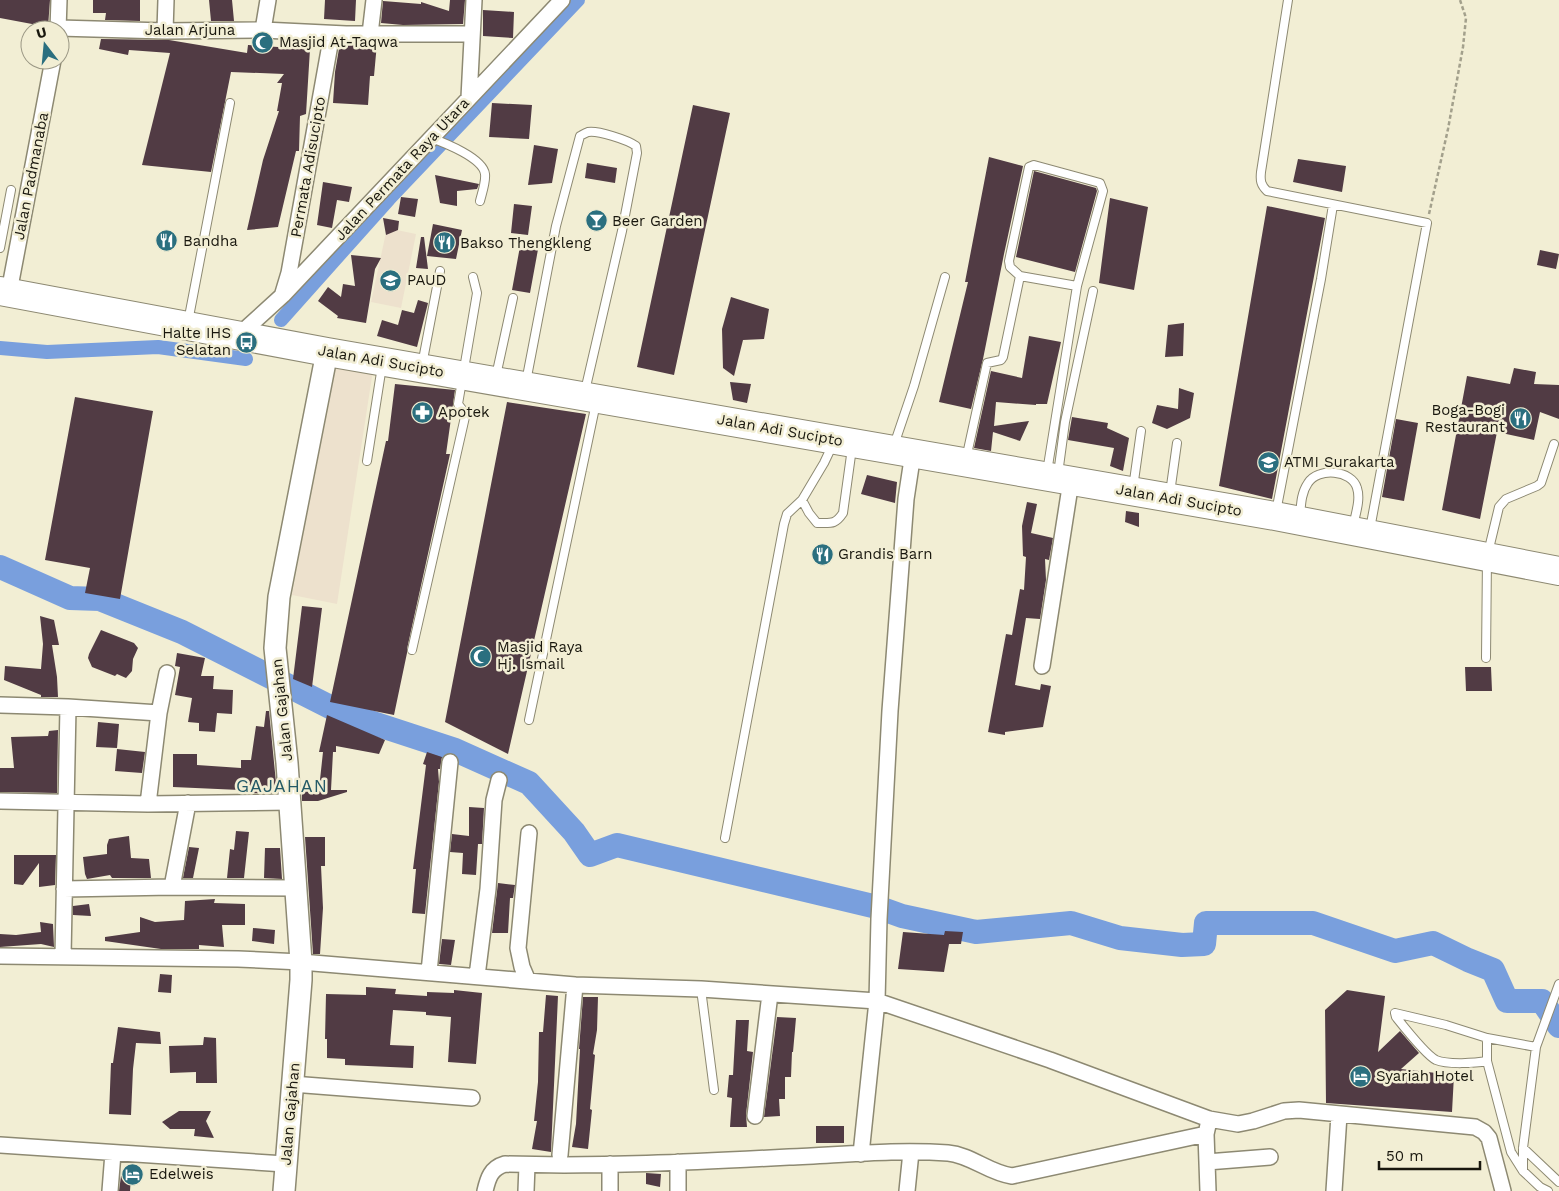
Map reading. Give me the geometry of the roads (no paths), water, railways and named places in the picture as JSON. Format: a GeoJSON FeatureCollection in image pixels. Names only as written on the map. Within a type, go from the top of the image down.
{"type":"FeatureCollection","features":[{"type":"Feature","properties":{"kind":"highway","name":"Jalan Adi Sucipto"},"geometry":{"type":"LineString","coordinates":[[4,291],[383,362],[1361,532],[1559,571]]}},
{"type":"Feature","properties":{"kind":"street"},"geometry":{"type":"LineString","coordinates":[[58,20],[59,0]]}},
{"type":"Feature","properties":{"kind":"street"},"geometry":{"type":"LineString","coordinates":[[165,31],[166,0]]}},
{"type":"Feature","properties":{"kind":"street"},"geometry":{"type":"LineString","coordinates":[[263,30],[268,0]]}},
{"type":"Feature","properties":{"kind":"street"},"geometry":{"type":"LineString","coordinates":[[370,34],[374,0]]}},
{"type":"Feature","properties":{"kind":"street"},"geometry":{"type":"LineString","coordinates":[[469,98],[474,0]]}},
{"type":"Feature","properties":{"kind":"street","name":"Jalan Permata Raya Utara"},"geometry":{"type":"LineString","coordinates":[[239,335],[283,294],[434,139],[469,98],[562,0]]}},
{"type":"Feature","properties":{"kind":"street","name":"Jalan Arjuna"},"geometry":{"type":"LineString","coordinates":[[70,29],[263,30],[370,34],[472,34]]}},
{"type":"Feature","properties":{"kind":"street","name":"Permata Adisucipto"},"geometry":{"type":"LineString","coordinates":[[283,294],[289,272],[331,39]]}},
{"type":"Feature","properties":{"kind":"street","name":"Jalan Padmanaba"},"geometry":{"type":"LineString","coordinates":[[4,291],[51,70]]}},
{"type":"Feature","properties":{"kind":"street","name":"Jalan Gajahan"},"geometry":{"type":"LineString","coordinates":[[284,1191],[301,962],[290,802],[275,635],[279,598],[327,352]]}},
{"type":"Feature","properties":{"kind":"street"},"geometry":{"type":"LineString","coordinates":[[861,1154],[877,1001],[879,919],[890,710],[908,477],[903,451]]}},
{"type":"Feature","properties":{"kind":"street"},"geometry":{"type":"LineString","coordinates":[[1042,666],[1058,479]]}},
{"type":"Feature","properties":{"kind":"street"},"geometry":{"type":"LineString","coordinates":[[148,804],[159,713],[167,673]]}},
{"type":"Feature","properties":{"kind":"street"},"geometry":{"type":"LineString","coordinates":[[0,705],[159,713]]}},
{"type":"Feature","properties":{"kind":"street"},"geometry":{"type":"LineString","coordinates":[[63,956],[68,707]]}},
{"type":"Feature","properties":{"kind":"street"},"geometry":{"type":"LineString","coordinates":[[430,972],[450,762]]}},
{"type":"Feature","properties":{"kind":"street"},"geometry":{"type":"LineString","coordinates":[[477,976],[488,889],[494,800],[499,780]]}},
{"type":"Feature","properties":{"kind":"street"},"geometry":{"type":"LineString","coordinates":[[0,801],[148,804],[290,802]]}},
{"type":"Feature","properties":{"kind":"street"},"geometry":{"type":"LineString","coordinates":[[172,887],[188,803]]}},
{"type":"Feature","properties":{"kind":"street"},"geometry":{"type":"LineString","coordinates":[[528,980],[522,967],[518,948],[529,833]]}},
{"type":"Feature","properties":{"kind":"street"},"geometry":{"type":"LineString","coordinates":[[64,889],[172,887],[296,888]]}},
{"type":"Feature","properties":{"kind":"street"},"geometry":{"type":"LineString","coordinates":[[0,956],[238,959],[301,962],[575,985],[701,989],[877,1001],[1050,1060],[1209,1119],[1238,1124],[1284,1111],[1299,1110],[1457,1125],[1480,1129],[1489,1138],[1503,1191]]}},
{"type":"Feature","properties":{"kind":"street"},"geometry":{"type":"LineString","coordinates":[[560,1155],[575,985]]}},
{"type":"Feature","properties":{"kind":"street"},"geometry":{"type":"LineString","coordinates":[[755,1116],[770,994]]}},
{"type":"Feature","properties":{"kind":"street"},"geometry":{"type":"LineString","coordinates":[[292,1084],[472,1098]]}},
{"type":"Feature","properties":{"kind":"street"},"geometry":{"type":"LineString","coordinates":[[1334,1191],[1339,1115]]}},
{"type":"Feature","properties":{"kind":"street"},"geometry":{"type":"LineString","coordinates":[[1208,1191],[1206,1134],[1209,1119]]}},
{"type":"Feature","properties":{"kind":"street"},"geometry":{"type":"LineString","coordinates":[[485,1191],[492,1172],[498,1166],[505,1164],[678,1162],[911,1152],[950,1153],[967,1157],[1004,1175],[1012,1176],[1206,1134]]}},
{"type":"Feature","properties":{"kind":"street"},"geometry":{"type":"LineString","coordinates":[[0,1145],[285,1164]]}},
{"type":"Feature","properties":{"kind":"street"},"geometry":{"type":"LineString","coordinates":[[907,1191],[911,1152]]}},
{"type":"Feature","properties":{"kind":"street"},"geometry":{"type":"LineString","coordinates":[[110,1191],[113,1153]]}},
{"type":"Feature","properties":{"kind":"street"},"geometry":{"type":"LineString","coordinates":[[1207,1162],[1270,1157]]}},
{"type":"Feature","properties":{"kind":"street"},"geometry":{"type":"LineString","coordinates":[[678,1162],[678,1191]]}},
{"type":"Feature","properties":{"kind":"street"},"geometry":{"type":"LineString","coordinates":[[610,1164],[610,1191]]}},
{"type":"Feature","properties":{"kind":"street"},"geometry":{"type":"LineString","coordinates":[[526,1191],[527,1165]]}},
{"type":"Feature","properties":{"kind":"lane"},"geometry":{"type":"LineString","coordinates":[[1288,0],[1260,180],[1262,186],[1267,191],[1427,223],[1387,433],[1361,532]]}},
{"type":"Feature","properties":{"kind":"lane"},"geometry":{"type":"LineString","coordinates":[[188,325],[230,103]]}},
{"type":"Feature","properties":{"kind":"lane"},"geometry":{"type":"LineString","coordinates":[[526,386],[556,226],[580,136],[590,132],[630,142],[636,146],[637,153],[529,720]]}},
{"type":"Feature","properties":{"kind":"lane"},"geometry":{"type":"LineString","coordinates":[[434,139],[452,146],[477,161],[484,168],[486,176],[480,201]]}},
{"type":"Feature","properties":{"kind":"lane"},"geometry":{"type":"LineString","coordinates":[[1058,479],[1077,286],[1103,191],[1100,184],[1034,165],[1029,167],[1009,261],[1010,267],[1020,276],[1077,286]]}},
{"type":"Feature","properties":{"kind":"lane"},"geometry":{"type":"LineString","coordinates":[[0,248],[11,190]]}},
{"type":"Feature","properties":{"kind":"lane"},"geometry":{"type":"LineString","coordinates":[[1287,519],[1319,289],[1333,204]]}},
{"type":"Feature","properties":{"kind":"lane"},"geometry":{"type":"LineString","coordinates":[[422,368],[440,271]]}},
{"type":"Feature","properties":{"kind":"lane"},"geometry":{"type":"LineString","coordinates":[[965,463],[987,363],[1001,360],[1003,357],[1020,276]]}},
{"type":"Feature","properties":{"kind":"lane"},"geometry":{"type":"LineString","coordinates":[[412,650],[465,417],[463,409],[458,404],[477,293],[473,277]]}},
{"type":"Feature","properties":{"kind":"lane"},"geometry":{"type":"LineString","coordinates":[[903,451],[898,432],[914,386],[945,277]]}},
{"type":"Feature","properties":{"kind":"lane"},"geometry":{"type":"LineString","coordinates":[[1058,479],[1065,422],[1093,291]]}},
{"type":"Feature","properties":{"kind":"lane"},"geometry":{"type":"LineString","coordinates":[[495,381],[513,298]]}},
{"type":"Feature","properties":{"kind":"lane"},"geometry":{"type":"LineString","coordinates":[[367,461],[383,362]]}},
{"type":"Feature","properties":{"kind":"lane"},"geometry":{"type":"LineString","coordinates":[[1133,492],[1141,431]]}},
{"type":"Feature","properties":{"kind":"lane"},"geometry":{"type":"LineString","coordinates":[[725,838],[784,524],[787,514],[802,500],[824,464],[844,441]]}},
{"type":"Feature","properties":{"kind":"lane"},"geometry":{"type":"LineString","coordinates":[[802,500],[809,514],[817,523],[832,524],[843,513],[844,441]]}},
{"type":"Feature","properties":{"kind":"lane"},"geometry":{"type":"LineString","coordinates":[[1169,498],[1177,443]]}},
{"type":"Feature","properties":{"kind":"lane"},"geometry":{"type":"LineString","coordinates":[[1486,658],[1487,557],[1499,507],[1506,499],[1541,483],[1554,444]]}},
{"type":"Feature","properties":{"kind":"lane"},"geometry":{"type":"LineString","coordinates":[[1287,519],[1302,499],[1304,490],[1312,478],[1323,473],[1339,474],[1350,478],[1358,489],[1361,532]]}},
{"type":"Feature","properties":{"kind":"lane"},"geometry":{"type":"LineString","coordinates":[[1523,1171],[1523,1148],[1536,1047],[1559,984]]}},
{"type":"Feature","properties":{"kind":"lane"},"geometry":{"type":"LineString","coordinates":[[701,989],[714,1090]]}},
{"type":"Feature","properties":{"kind":"lane"},"geometry":{"type":"LineString","coordinates":[[1487,1061],[1473,1064],[1437,1060],[1429,1055],[1396,1017],[1395,1013],[1446,1025],[1487,1038],[1536,1047]]}},
{"type":"Feature","properties":{"kind":"lane"},"geometry":{"type":"LineString","coordinates":[[1487,1038],[1487,1061],[1511,1152],[1523,1171],[1540,1187],[1548,1191]]}},
{"type":"Feature","properties":{"kind":"lane"},"geometry":{"type":"LineString","coordinates":[[1523,1148],[1559,1182]]}},
{"type":"Feature","properties":{"kind":"waterway"},"geometry":{"type":"LineString","coordinates":[[281,320],[389,199],[578,0]]}},
{"type":"Feature","properties":{"kind":"waterway"},"geometry":{"type":"LineString","coordinates":[[0,348],[47,352],[158,347],[246,359]]}},
{"type":"Feature","properties":{"kind":"waterway"},"geometry":{"type":"LineString","coordinates":[[0,567],[70,598],[100,599],[182,632],[342,713],[455,750],[529,783],[574,832],[590,855],[617,845],[877,907],[902,916],[976,932],[1071,923],[1120,938],[1182,945],[1204,944],[1206,923],[1313,923],[1395,951],[1433,943],[1493,970],[1507,1001],[1542,1001],[1559,1026]]}},
{"type":"Feature","properties":{"kind":"place","name":"Masjid At-Taqwa"},"geometry":{"type":"Point","coordinates":[263,42]}},
{"type":"Feature","properties":{"kind":"place","name":"Beer Garden"},"geometry":{"type":"Point","coordinates":[596,221]}},
{"type":"Feature","properties":{"kind":"place","name":"Bandha"},"geometry":{"type":"Point","coordinates":[167,241]}},
{"type":"Feature","properties":{"kind":"place","name":"Bakso Thengkleng"},"geometry":{"type":"Point","coordinates":[444,243]}},
{"type":"Feature","properties":{"kind":"place","name":"PAUD"},"geometry":{"type":"Point","coordinates":[391,280]}},
{"type":"Feature","properties":{"kind":"place","name":"Halte IHS Selatan"},"geometry":{"type":"Point","coordinates":[247,342]}},
{"type":"Feature","properties":{"kind":"place","name":"Apotek"},"geometry":{"type":"Point","coordinates":[422,412]}},
{"type":"Feature","properties":{"kind":"place","name":"Boga-Bogi Restaurant"},"geometry":{"type":"Point","coordinates":[1521,419]}},
{"type":"Feature","properties":{"kind":"place","name":"ATMI Surakarta"},"geometry":{"type":"Point","coordinates":[1268,462]}},
{"type":"Feature","properties":{"kind":"place","name":"Grandis Barn"},"geometry":{"type":"Point","coordinates":[822,554]}},
{"type":"Feature","properties":{"kind":"place","name":"Masjid Raya Hj. Ismail"},"geometry":{"type":"Point","coordinates":[481,656]}},
{"type":"Feature","properties":{"kind":"place","name":"Syariah Hotel"},"geometry":{"type":"Point","coordinates":[1360,1076]}},
{"type":"Feature","properties":{"kind":"place","name":"Edelweis"},"geometry":{"type":"Point","coordinates":[133,1174]}},
{"type":"Feature","properties":{"kind":"district","name":"GAJAHAN"},"geometry":{"type":"Point","coordinates":[282,785]}}]}
